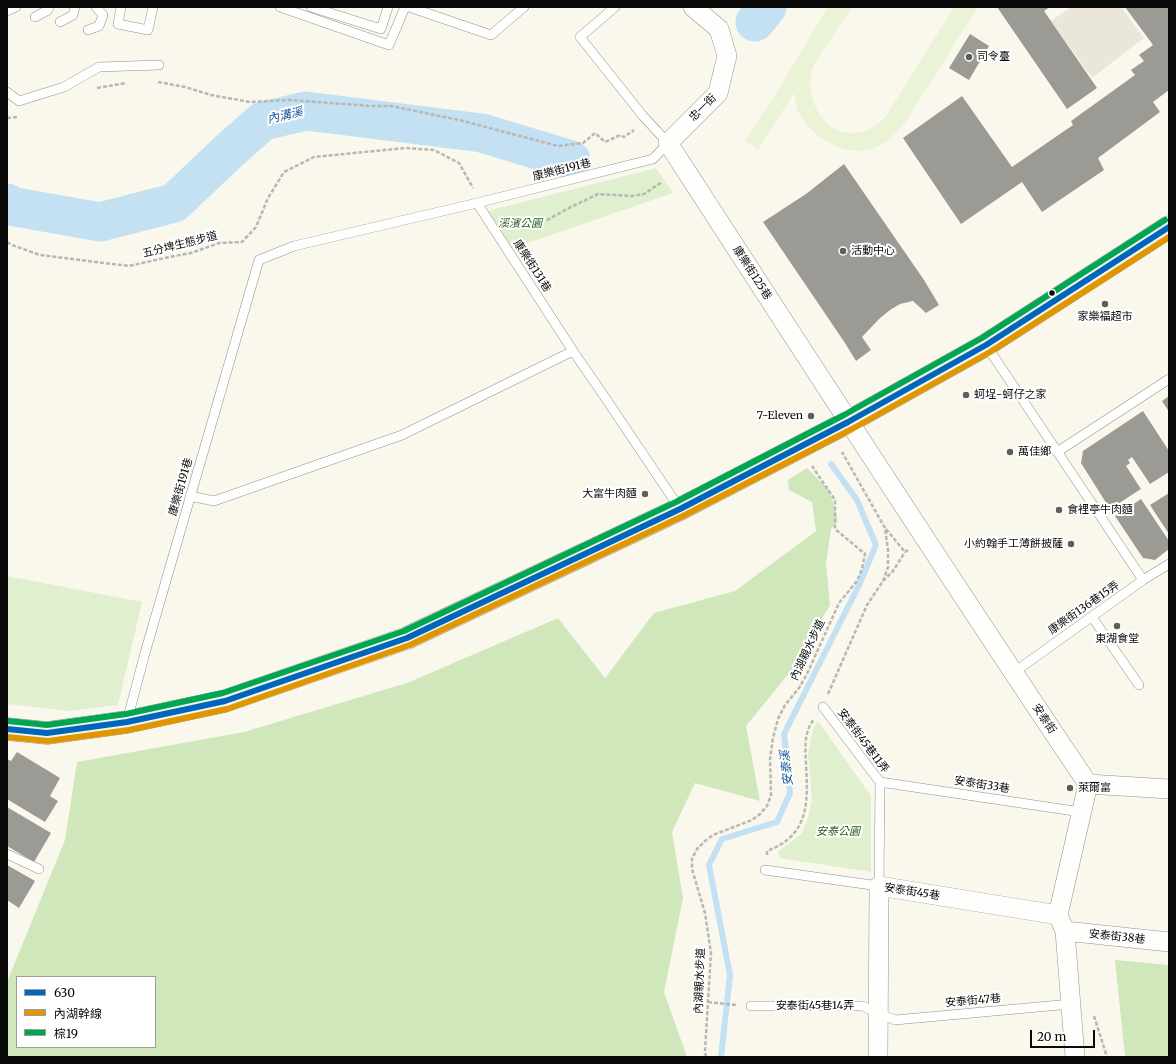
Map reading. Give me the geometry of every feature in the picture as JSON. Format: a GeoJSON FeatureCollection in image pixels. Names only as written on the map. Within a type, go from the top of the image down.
{"type":"FeatureCollection","features":[{"type":"Feature","properties":{"kind":"street","name":"忠一街"},"geometry":{"type":"LineString","coordinates":[[668,143],[718,93],[728,56],[719,29],[693,7]]}},
{"type":"Feature","properties":{"kind":"street","name":"康樂街125巷"},"geometry":{"type":"LineString","coordinates":[[668,143],[839,427]]}},
{"type":"Feature","properties":{"kind":"street"},"geometry":{"type":"LineString","coordinates":[[7,729],[47,733],[127,722],[225,701],[408,638],[680,509],[839,427],[986,345],[1169,227]]}},
{"type":"Feature","properties":{"kind":"street","name":"安泰街"},"geometry":{"type":"LineString","coordinates":[[839,427],[1013,673],[1088,784]]}},
{"type":"Feature","properties":{"kind":"street"},"geometry":{"type":"LineString","coordinates":[[1075,1057],[1071,1004],[1061,923],[1081,812],[1088,784],[1169,789]]}},
{"type":"Feature","properties":{"kind":"street"},"geometry":{"type":"LineString","coordinates":[[878,1057],[879,886]]}},
{"type":"Feature","properties":{"kind":"street","name":"安泰街45巷"},"geometry":{"type":"LineString","coordinates":[[879,886],[1061,923]]}},
{"type":"Feature","properties":{"kind":"street","name":"安泰街38巷"},"geometry":{"type":"LineString","coordinates":[[1061,923],[1169,942]]}},
{"type":"Feature","properties":{"kind":"lane"},"geometry":{"type":"LineString","coordinates":[[7,11],[16,7]]}},
{"type":"Feature","properties":{"kind":"lane"},"geometry":{"type":"LineString","coordinates":[[35,17],[48,10],[49,7]]}},
{"type":"Feature","properties":{"kind":"lane"},"geometry":{"type":"LineString","coordinates":[[60,22],[73,14],[75,7]]}},
{"type":"Feature","properties":{"kind":"lane"},"geometry":{"type":"LineString","coordinates":[[88,30],[99,26],[103,16],[96,7]]}},
{"type":"Feature","properties":{"kind":"lane"},"geometry":{"type":"LineString","coordinates":[[121,7],[118,24],[148,30],[153,7]]}},
{"type":"Feature","properties":{"kind":"lane"},"geometry":{"type":"LineString","coordinates":[[311,7],[381,29],[388,7]]}},
{"type":"Feature","properties":{"kind":"lane"},"geometry":{"type":"LineString","coordinates":[[284,8],[389,46],[405,7]]}},
{"type":"Feature","properties":{"kind":"lane"},"geometry":{"type":"LineString","coordinates":[[409,7],[491,35],[524,7]]}},
{"type":"Feature","properties":{"kind":"lane"},"geometry":{"type":"LineString","coordinates":[[615,7],[580,37],[648,121],[668,143]]}},
{"type":"Feature","properties":{"kind":"lane"},"geometry":{"type":"LineString","coordinates":[[7,92],[19,101],[64,87],[99,67],[159,65]]}},
{"type":"Feature","properties":{"kind":"lane","name":"康樂街191巷"},"geometry":{"type":"LineString","coordinates":[[127,722],[147,646],[259,260],[294,246],[477,203],[653,159],[668,143]]}},
{"type":"Feature","properties":{"kind":"lane","name":"康樂街131巷"},"geometry":{"type":"LineString","coordinates":[[477,203],[573,351],[680,509]]}},
{"type":"Feature","properties":{"kind":"lane"},"geometry":{"type":"LineString","coordinates":[[986,345],[1144,580]]}},
{"type":"Feature","properties":{"kind":"lane"},"geometry":{"type":"LineString","coordinates":[[190,496],[214,501],[402,435],[573,351]]}},
{"type":"Feature","properties":{"kind":"lane"},"geometry":{"type":"LineString","coordinates":[[1057,452],[1169,379]]}},
{"type":"Feature","properties":{"kind":"lane","name":"康樂街136巷15弄"},"geometry":{"type":"LineString","coordinates":[[1013,673],[1144,580],[1169,564]]}},
{"type":"Feature","properties":{"kind":"lane"},"geometry":{"type":"LineString","coordinates":[[1092,617],[1139,685]]}},
{"type":"Feature","properties":{"kind":"lane","name":"安泰街45巷11弄"},"geometry":{"type":"LineString","coordinates":[[823,707],[880,782],[879,886]]}},
{"type":"Feature","properties":{"kind":"lane","name":"安泰街33巷"},"geometry":{"type":"LineString","coordinates":[[880,782],[1081,812]]}},
{"type":"Feature","properties":{"kind":"lane"},"geometry":{"type":"LineString","coordinates":[[7,854],[39,870]]}},
{"type":"Feature","properties":{"kind":"lane","name":"安泰街45巷"},"geometry":{"type":"LineString","coordinates":[[765,870],[879,886]]}},
{"type":"Feature","properties":{"kind":"lane","name":"安泰街47巷"},"geometry":{"type":"LineString","coordinates":[[878,1013],[895,1020],[1071,1004]]}},
{"type":"Feature","properties":{"kind":"lane","name":"安泰街45巷14弄"},"geometry":{"type":"LineString","coordinates":[[751,1006],[862,1006],[878,1013]]}},
{"type":"Feature","properties":{"kind":"path"},"geometry":{"type":"LineString","coordinates":[[155,81],[185,87],[210,95],[250,102],[290,100],[371,106],[392,106],[459,120],[558,146],[583,143],[596,133],[605,142],[620,135],[624,137],[648,121]]}},
{"type":"Feature","properties":{"kind":"path"},"geometry":{"type":"LineString","coordinates":[[91,89],[127,83]]}},
{"type":"Feature","properties":{"kind":"path"},"geometry":{"type":"LineString","coordinates":[[7,118],[22,117]]}},
{"type":"Feature","properties":{"kind":"path","name":"五分埤生態步道"},"geometry":{"type":"LineString","coordinates":[[7,242],[40,255],[129,266],[191,253],[218,243],[242,242],[256,227],[268,198],[284,172],[314,157],[405,148],[434,150],[459,163],[472,188],[477,203]]}},
{"type":"Feature","properties":{"kind":"path"},"geometry":{"type":"LineString","coordinates":[[498,215],[512,219],[548,220],[598,194],[632,196],[644,194],[662,182]]}},
{"type":"Feature","properties":{"kind":"path"},"geometry":{"type":"LineString","coordinates":[[839,427],[885,528],[888,550],[888,567],[883,582]]}},
{"type":"Feature","properties":{"kind":"path","name":"內湖親水步道"},"geometry":{"type":"LineString","coordinates":[[706,1057],[705,1051],[711,953],[705,913],[692,869],[692,860],[697,849],[713,835],[752,820],[767,806],[771,795],[770,759],[778,719],[807,674],[840,603],[857,581],[862,569],[865,554],[835,529],[835,500],[800,447]]}},
{"type":"Feature","properties":{"kind":"path"},"geometry":{"type":"LineString","coordinates":[[765,870],[768,851],[776,848],[787,840],[797,831],[802,823],[807,799],[804,748],[811,723],[823,707],[866,605],[899,564],[905,552]]}},
{"type":"Feature","properties":{"kind":"path"},"geometry":{"type":"LineString","coordinates":[[708,1002],[751,1006]]}},
{"type":"Feature","properties":{"kind":"path"},"geometry":{"type":"LineString","coordinates":[[1092,1010],[1107,1057]]}},
{"type":"Feature","properties":{"kind":"green space"},"geometry":{"type":"Polygon","coordinates":[[[828,7],[852,7],[813,66],[810,78],[811,91],[814,104],[820,115],[828,124],[838,130],[850,133],[870,129],[886,116],[954,7],[978,7],[905,123],[885,142],[871,149],[861,151],[850,150],[829,143],[804,122],[799,113],[794,93],[758,150],[745,141],[777,92],[828,7]]]}},
{"type":"Feature","properties":{"kind":"green space","name":"溪濱公園"},"geometry":{"type":"Polygon","coordinates":[[[656,168],[673,193],[510,249],[487,211],[656,168]]]}},
{"type":"Feature","properties":{"kind":"green space"},"geometry":{"type":"Polygon","coordinates":[[[807,468],[830,491],[838,521],[831,529],[826,563],[830,605],[790,672],[746,726],[760,801],[695,783],[672,832],[683,898],[664,992],[687,1057],[7,1057],[7,982],[65,840],[77,762],[244,732],[407,683],[558,618],[605,678],[654,613],[735,591],[816,531],[812,502],[789,490],[788,480],[807,468]]]}},
{"type":"Feature","properties":{"kind":"green space"},"geometry":{"type":"Polygon","coordinates":[[[7,576],[142,602],[118,705],[70,711],[7,704],[7,576]]]}},
{"type":"Feature","properties":{"kind":"green space","name":"安泰公園"},"geometry":{"type":"Polygon","coordinates":[[[818,721],[871,796],[871,872],[779,858],[779,851],[802,833],[807,821],[812,800],[808,754],[813,728],[818,721]]]}},
{"type":"Feature","properties":{"kind":"green space"},"geometry":{"type":"Polygon","coordinates":[[[1115,960],[1169,965],[1169,1057],[1125,1057],[1115,960]]]}},
{"type":"Feature","properties":{"kind":"shaded area"},"geometry":{"type":"Polygon","coordinates":[[[1071,7],[1121,7],[1144,38],[1092,78],[1051,21],[1071,7]]]}},
{"type":"Feature","properties":{"kind":"building"},"geometry":{"type":"Polygon","coordinates":[[[997,7],[1050,7],[1044,11],[1097,88],[1067,109],[997,7]]]}},
{"type":"Feature","properties":{"kind":"building"},"geometry":{"type":"Polygon","coordinates":[[[1125,7],[1169,7],[1169,90],[1153,102],[1160,112],[1098,158],[1104,170],[1042,212],[1022,182],[961,224],[903,138],[962,96],[1012,167],[1073,125],[1071,121],[1135,75],[1131,70],[1144,61],[1139,55],[1153,45],[1125,7]]]}},
{"type":"Feature","properties":{"kind":"building","name":"司令臺"},"geometry":{"type":"Polygon","coordinates":[[[970,34],[989,46],[969,80],[949,68],[970,34]]]}},
{"type":"Feature","properties":{"kind":"building","name":"活動中心"},"geometry":{"type":"Polygon","coordinates":[[[844,164],[924,280],[939,305],[926,313],[913,301],[900,304],[890,310],[862,337],[871,350],[856,361],[763,222],[806,194],[844,164]]]}},
{"type":"Feature","properties":{"kind":"building"},"geometry":{"type":"Polygon","coordinates":[[[1169,396],[1169,412],[1162,401],[1169,396]]]}},
{"type":"Feature","properties":{"kind":"building"},"geometry":{"type":"Polygon","coordinates":[[[1143,411],[1169,451],[1169,472],[1150,484],[1132,457],[1128,460],[1130,463],[1126,466],[1141,489],[1110,509],[1081,463],[1083,451],[1143,411]]]}},
{"type":"Feature","properties":{"kind":"building"},"geometry":{"type":"Polygon","coordinates":[[[1169,493],[1169,534],[1150,505],[1169,493]]]}},
{"type":"Feature","properties":{"kind":"building"},"geometry":{"type":"Polygon","coordinates":[[[1141,499],[1169,541],[1169,549],[1155,560],[1143,558],[1115,516],[1141,499]]]}},
{"type":"Feature","properties":{"kind":"building"},"geometry":{"type":"Polygon","coordinates":[[[17,752],[60,778],[50,796],[58,801],[45,822],[7,799],[7,759],[11,761],[17,752]]]}},
{"type":"Feature","properties":{"kind":"building"},"geometry":{"type":"Polygon","coordinates":[[[7,807],[51,833],[34,862],[7,846],[7,807]]]}},
{"type":"Feature","properties":{"kind":"building"},"geometry":{"type":"Polygon","coordinates":[[[7,865],[35,881],[19,908],[7,900],[7,865]]]}},
{"type":"Feature","properties":{"kind":"waterway","name":"內溝溪"},"geometry":{"type":"LineString","coordinates":[[755,22],[767,7]]}},
{"type":"Feature","properties":{"kind":"waterway","name":"內溝溪"},"geometry":{"type":"LineString","coordinates":[[7,203],[10,206],[100,222],[174,203],[263,121],[306,111],[482,133],[571,160]]}},
{"type":"Feature","properties":{"kind":"waterway","name":"安泰溪"},"geometry":{"type":"LineString","coordinates":[[721,1057],[730,975],[709,865],[722,839],[777,822],[790,793],[784,734],[859,585],[876,545],[857,500],[831,464]]}},
{"type":"Feature","properties":{"kind":"transit line","name":"棕19"},"geometry":{"type":"LineString","coordinates":[[8,721],[47,725],[126,714],[223,693],[404,631],[676,502],[844,415],[982,338],[1165,220]]}},
{"type":"Feature","properties":{"kind":"transit line","name":"630"},"geometry":{"type":"LineString","coordinates":[[7,729],[47,733],[127,722],[225,701],[407,638],[680,509],[848,422],[986,345],[1169,227]]}},
{"type":"Feature","properties":{"kind":"transit line","name":"內湖幹線"},"geometry":{"type":"LineString","coordinates":[[7,737],[48,741],[129,730],[227,709],[410,645],[683,516],[852,429],[990,352],[1169,237]]}},
{"type":"Feature","properties":{"kind":"place","name":"司令臺"},"geometry":{"type":"Point","coordinates":[969,57]}},
{"type":"Feature","properties":{"kind":"place","name":"活動中心"},"geometry":{"type":"Point","coordinates":[843,251]}},
{"type":"Feature","properties":{"kind":"place","name":"家樂福超市"},"geometry":{"type":"Point","coordinates":[1105,304]}},
{"type":"Feature","properties":{"kind":"place","name":"蚵埕-蚵仔之家"},"geometry":{"type":"Point","coordinates":[966,395]}},
{"type":"Feature","properties":{"kind":"place","name":"7-Eleven"},"geometry":{"type":"Point","coordinates":[811,416]}},
{"type":"Feature","properties":{"kind":"place","name":"萬佳鄉"},"geometry":{"type":"Point","coordinates":[1010,452]}},
{"type":"Feature","properties":{"kind":"place","name":"大富牛肉麵"},"geometry":{"type":"Point","coordinates":[645,494]}},
{"type":"Feature","properties":{"kind":"place","name":"食裡亭牛肉麵"},"geometry":{"type":"Point","coordinates":[1059,510]}},
{"type":"Feature","properties":{"kind":"place","name":"小約翰手工薄餅披薩"},"geometry":{"type":"Point","coordinates":[1071,544]}},
{"type":"Feature","properties":{"kind":"place","name":"東湖食堂"},"geometry":{"type":"Point","coordinates":[1117,626]}},
{"type":"Feature","properties":{"kind":"place","name":"萊爾富"},"geometry":{"type":"Point","coordinates":[1070,788]}}]}
